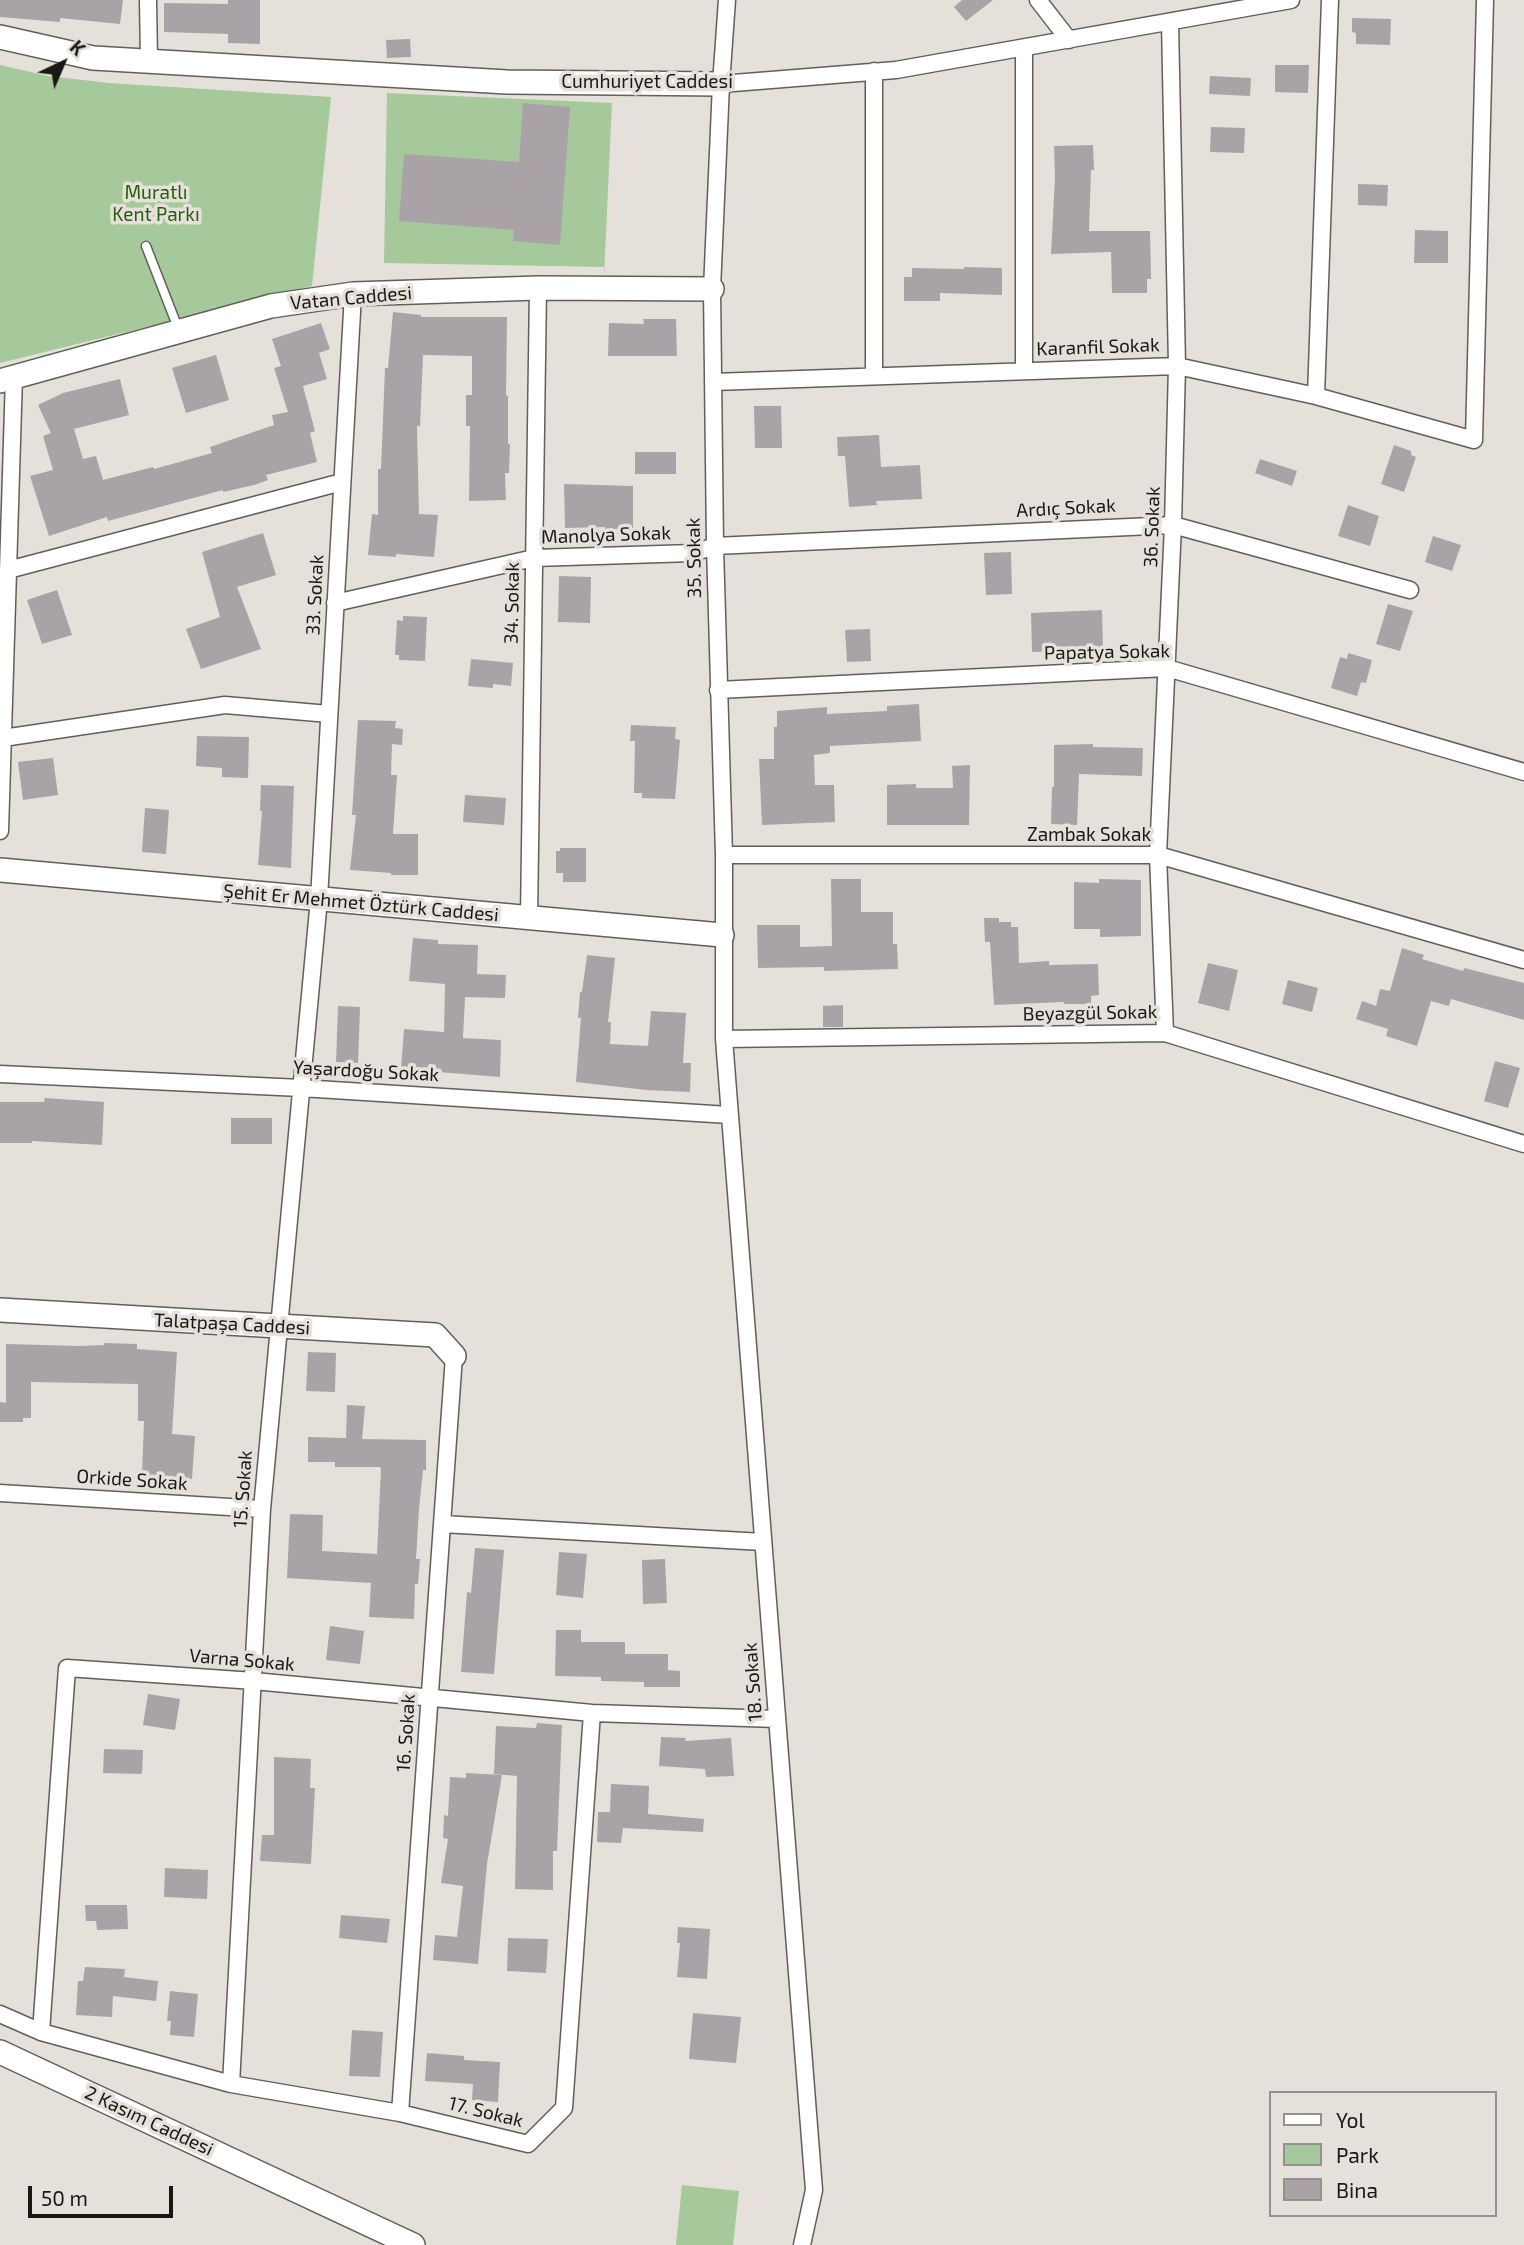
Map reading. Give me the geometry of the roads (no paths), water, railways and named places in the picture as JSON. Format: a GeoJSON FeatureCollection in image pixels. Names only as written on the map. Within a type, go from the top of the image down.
{"type":"FeatureCollection","features":[{"type":"Feature","properties":{"kind":"street"},"geometry":{"type":"LineString","coordinates":[[148,0],[149,61]]}},
{"type":"Feature","properties":{"kind":"street","name":"35. Sokak"},"geometry":{"type":"LineString","coordinates":[[727,0],[712,289],[718,690],[724,855],[724,1039],[729,1115]]}},
{"type":"Feature","properties":{"kind":"street"},"geometry":{"type":"LineString","coordinates":[[1038,0],[1069,40]]}},
{"type":"Feature","properties":{"kind":"street","name":"Cumhuriyet Caddesi"},"geometry":{"type":"LineString","coordinates":[[0,37],[93,58],[507,82],[721,84],[896,70],[1291,0]]}},
{"type":"Feature","properties":{"kind":"street"},"geometry":{"type":"LineString","coordinates":[[1316,396],[1330,0]]}},
{"type":"Feature","properties":{"kind":"street","name":"Karanfil Sokak"},"geometry":{"type":"LineString","coordinates":[[713,382],[1177,366],[1316,396],[1474,440],[1485,0]]}},
{"type":"Feature","properties":{"kind":"street","name":"36. Sokak"},"geometry":{"type":"LineString","coordinates":[[1165,1033],[1158,855],[1173,524],[1177,366],[1170,22]]}},
{"type":"Feature","properties":{"kind":"street"},"geometry":{"type":"LineString","coordinates":[[1024,48],[1024,370]]}},
{"type":"Feature","properties":{"kind":"street"},"geometry":{"type":"LineString","coordinates":[[874,71],[874,376]]}},
{"type":"Feature","properties":{"kind":"street","name":"Vatan Caddesi"},"geometry":{"type":"LineString","coordinates":[[7,379],[271,306],[353,294],[538,288],[712,289]]}},
{"type":"Feature","properties":{"kind":"street","name":"34. Sokak"},"geometry":{"type":"LineString","coordinates":[[529,918],[538,288]]}},
{"type":"Feature","properties":{"kind":"street","name":"33. Sokak"},"geometry":{"type":"LineString","coordinates":[[319,899],[353,294]]}},
{"type":"Feature","properties":{"kind":"street"},"geometry":{"type":"LineString","coordinates":[[0,831],[8,570],[7,379]]}},
{"type":"Feature","properties":{"kind":"street"},"geometry":{"type":"LineString","coordinates":[[8,570],[342,482]]}},
{"type":"Feature","properties":{"kind":"street","name":"Ardıç Sokak"},"geometry":{"type":"LineString","coordinates":[[715,546],[1173,524],[1410,590]]}},
{"type":"Feature","properties":{"kind":"street","name":"Manolya Sokak"},"geometry":{"type":"LineString","coordinates":[[335,603],[534,558],[693,553],[715,546]]}},
{"type":"Feature","properties":{"kind":"street","name":"Papatya Sokak"},"geometry":{"type":"LineString","coordinates":[[718,690],[1167,668],[1524,772]]}},
{"type":"Feature","properties":{"kind":"street"},"geometry":{"type":"LineString","coordinates":[[3,738],[225,705],[329,714]]}},
{"type":"Feature","properties":{"kind":"street","name":"Zambak Sokak"},"geometry":{"type":"LineString","coordinates":[[724,855],[1158,855],[1524,960]]}},
{"type":"Feature","properties":{"kind":"street","name":"Şehit Er Mehmet Öztürk Caddesi"},"geometry":{"type":"LineString","coordinates":[[0,870],[722,935]]}},
{"type":"Feature","properties":{"kind":"street","name":"15. Sokak"},"geometry":{"type":"LineString","coordinates":[[231,2084],[262,1509],[319,899]]}},
{"type":"Feature","properties":{"kind":"street","name":"Beyazgül Sokak"},"geometry":{"type":"LineString","coordinates":[[724,1039],[1165,1033],[1524,1144]]}},
{"type":"Feature","properties":{"kind":"street","name":"Yaşardoğu Sokak"},"geometry":{"type":"LineString","coordinates":[[0,1073],[301,1088],[729,1115]]}},
{"type":"Feature","properties":{"kind":"street","name":"18. Sokak"},"geometry":{"type":"LineString","coordinates":[[729,1115],[814,2190],[802,2245]]}},
{"type":"Feature","properties":{"kind":"street","name":"Talatpaşa Caddesi"},"geometry":{"type":"LineString","coordinates":[[0,1310],[435,1335],[454,1356]]}},
{"type":"Feature","properties":{"kind":"street","name":"16. Sokak"},"geometry":{"type":"LineString","coordinates":[[400,2113],[454,1356]]}},
{"type":"Feature","properties":{"kind":"street","name":"Orkide Sokak"},"geometry":{"type":"LineString","coordinates":[[0,1493],[262,1509]]}},
{"type":"Feature","properties":{"kind":"street"},"geometry":{"type":"LineString","coordinates":[[442,1524],[763,1542]]}},
{"type":"Feature","properties":{"kind":"street","name":"Varna Sokak"},"geometry":{"type":"LineString","coordinates":[[41,2032],[67,1668],[254,1681],[592,1713],[777,1719]]}},
{"type":"Feature","properties":{"kind":"street","name":"17. Sokak"},"geometry":{"type":"LineString","coordinates":[[0,2014],[41,2032],[231,2084],[400,2113],[528,2144],[564,2108],[592,1713]]}},
{"type":"Feature","properties":{"kind":"street","name":"2 Kasım Caddesi"},"geometry":{"type":"LineString","coordinates":[[0,2052],[413,2245]]}},
{"type":"Feature","properties":{"kind":"lane"},"geometry":{"type":"LineString","coordinates":[[146,246],[179,332]]}},
{"type":"Feature","properties":{"kind":"park label","name":"Muratlı Kent Parkı"},"geometry":{"type":"Point","coordinates":[156,204]}}]}
